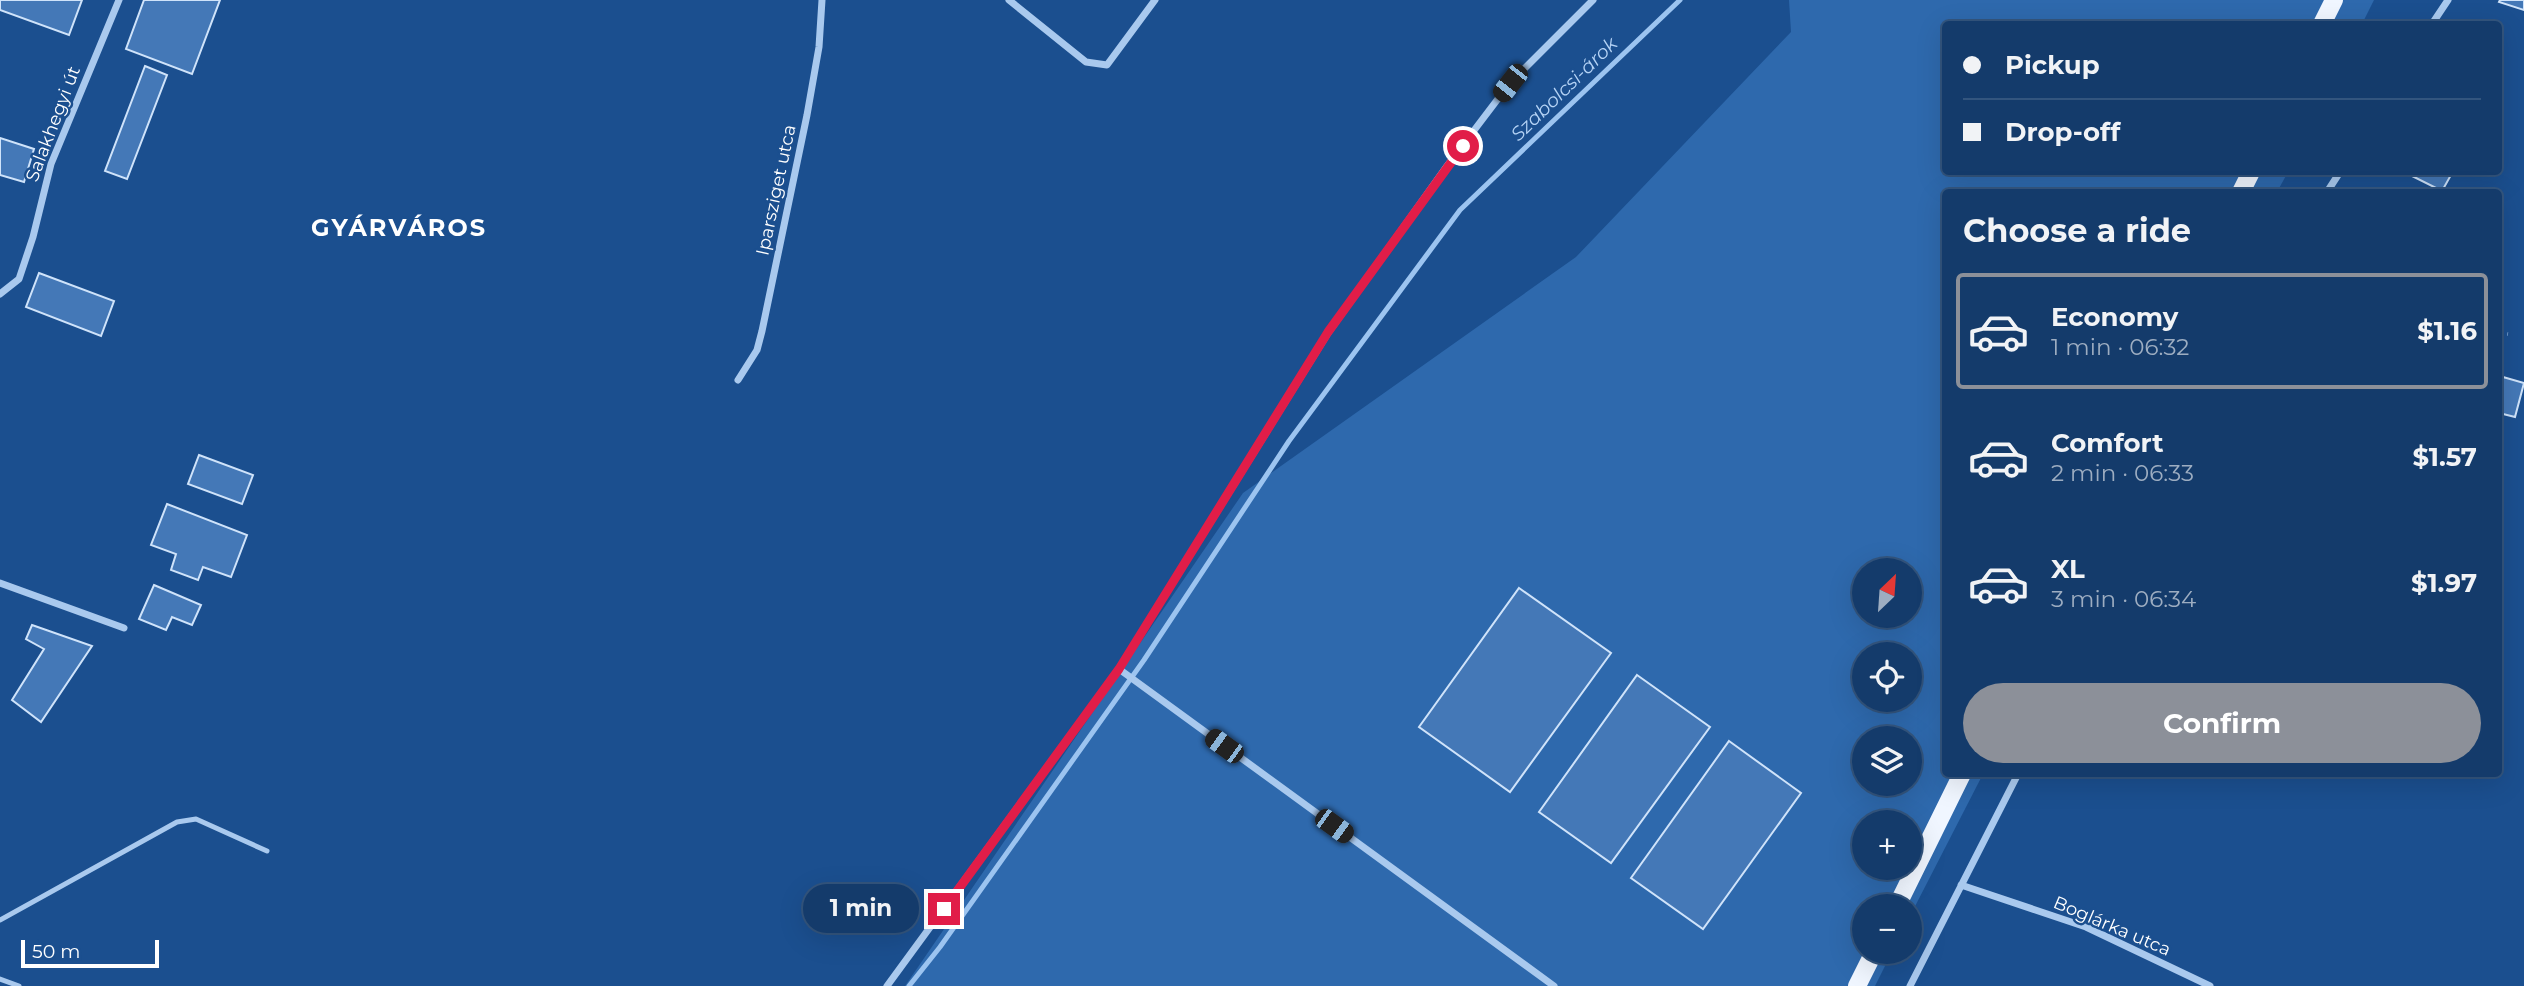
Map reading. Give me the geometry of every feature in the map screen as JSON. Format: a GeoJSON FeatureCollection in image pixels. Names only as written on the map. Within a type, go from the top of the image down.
{"type":"FeatureCollection","features":[{"type":"Feature","properties":{"kind":"main road"},"geometry":{"type":"LineString","coordinates":[[2324,21],[2334,0]]}},
{"type":"Feature","properties":{"kind":"main road"},"geometry":{"type":"LineString","coordinates":[[1903,894],[1961,777]]}},
{"type":"Feature","properties":{"kind":"main road"},"geometry":{"type":"LineString","coordinates":[[1857,986],[1868,964]]}},
{"type":"Feature","properties":{"kind":"street","name":"Salakhegyi út"},"geometry":{"type":"LineString","coordinates":[[0,294],[19,279],[33,237],[51,164],[119,0]]}},
{"type":"Feature","properties":{"kind":"street","name":"Iparsziget utca"},"geometry":{"type":"LineString","coordinates":[[738,380],[757,350],[762,331],[807,116],[819,47],[822,0]]}},
{"type":"Feature","properties":{"kind":"street"},"geometry":{"type":"LineString","coordinates":[[1009,0],[1087,62],[1107,65],[1156,0]]}},
{"type":"Feature","properties":{"kind":"street"},"geometry":{"type":"LineString","coordinates":[[887,986],[1119,669],[1328,332],[1510,83],[1593,0]]}},
{"type":"Feature","properties":{"kind":"street"},"geometry":{"type":"LineString","coordinates":[[2434,21],[2448,0]]}},
{"type":"Feature","properties":{"kind":"street"},"geometry":{"type":"LineString","coordinates":[[0,583],[124,628]]}},
{"type":"Feature","properties":{"kind":"street"},"geometry":{"type":"LineString","coordinates":[[1119,669],[1554,986]]}},
{"type":"Feature","properties":{"kind":"street"},"geometry":{"type":"LineString","coordinates":[[1910,986],[2016,777]]}},
{"type":"Feature","properties":{"kind":"street","name":"Boglárka utca"},"geometry":{"type":"LineString","coordinates":[[1962,884],[2086,928],[2210,986]]}},
{"type":"Feature","properties":{"kind":"lane"},"geometry":{"type":"LineString","coordinates":[[0,920],[177,822],[196,820],[267,851]]}},
{"type":"Feature","properties":{"kind":"lane"},"geometry":{"type":"LineString","coordinates":[[0,979],[19,986]]}},
{"type":"Feature","properties":{"kind":"path"},"geometry":{"type":"LineString","coordinates":[[2502,333],[2508,334]]}},
{"type":"Feature","properties":{"kind":"shaded area"},"geometry":{"type":"Polygon","coordinates":[[[1789,0],[2374,0],[2364,21],[1942,21],[1942,175],[2286,175],[2279,189],[1942,189],[1942,777],[1981,777],[1921,894],[1852,894],[1852,964],[1886,964],[1875,986],[905,986],[1243,493],[1576,257],[1791,32],[1789,0]]]}},
{"type":"Feature","properties":{"kind":"building"},"geometry":{"type":"Polygon","coordinates":[[[0,0],[82,0],[69,35],[0,10],[0,0]]]}},
{"type":"Feature","properties":{"kind":"building"},"geometry":{"type":"Polygon","coordinates":[[[144,0],[220,0],[192,74],[126,49],[144,0]]]}},
{"type":"Feature","properties":{"kind":"building"},"geometry":{"type":"Polygon","coordinates":[[[2524,0],[2524,10],[2499,2],[2524,0]]]}},
{"type":"Feature","properties":{"kind":"building"},"geometry":{"type":"Polygon","coordinates":[[[145,66],[167,75],[127,179],[105,171],[145,66]]]}},
{"type":"Feature","properties":{"kind":"building"},"geometry":{"type":"Polygon","coordinates":[[[0,138],[34,149],[24,182],[0,175],[0,138]]]}},
{"type":"Feature","properties":{"kind":"building"},"geometry":{"type":"Polygon","coordinates":[[[2410,175],[2451,175],[2443,189],[2410,175]]]}},
{"type":"Feature","properties":{"kind":"building"},"geometry":{"type":"Polygon","coordinates":[[[39,273],[114,301],[101,336],[26,307],[39,273]]]}},
{"type":"Feature","properties":{"kind":"building"},"geometry":{"type":"Polygon","coordinates":[[[2503,377],[2524,383],[2515,417],[2502,414],[2503,377]]]}},
{"type":"Feature","properties":{"kind":"building"},"geometry":{"type":"Polygon","coordinates":[[[199,455],[253,475],[242,504],[188,484],[199,455]]]}},
{"type":"Feature","properties":{"kind":"building"},"geometry":{"type":"Polygon","coordinates":[[[167,504],[247,535],[231,577],[203,567],[198,580],[171,570],[176,554],[151,545],[167,504]]]}},
{"type":"Feature","properties":{"kind":"building"},"geometry":{"type":"Polygon","coordinates":[[[154,585],[201,605],[192,625],[172,617],[166,630],[139,619],[154,585]]]}},
{"type":"Feature","properties":{"kind":"building"},"geometry":{"type":"Polygon","coordinates":[[[1519,588],[1611,653],[1510,792],[1419,727],[1519,588]]]}},
{"type":"Feature","properties":{"kind":"building"},"geometry":{"type":"Polygon","coordinates":[[[32,625],[92,646],[41,722],[12,700],[44,649],[26,639],[32,625]]]}},
{"type":"Feature","properties":{"kind":"building"},"geometry":{"type":"Polygon","coordinates":[[[1637,675],[1710,727],[1611,863],[1539,812],[1637,675]]]}},
{"type":"Feature","properties":{"kind":"building"},"geometry":{"type":"Polygon","coordinates":[[[1729,741],[1801,793],[1703,929],[1631,878],[1729,741]]]}},
{"type":"Feature","properties":{"kind":"waterway","name":"Szabolcsi-árok"},"geometry":{"type":"LineString","coordinates":[[909,986],[940,947],[1144,660],[1289,441],[1460,210],[1680,0]]}},
{"type":"Feature","properties":{"kind":"district","name":"GYÁRVÁROS"},"geometry":{"type":"Point","coordinates":[399,227]}},
{"type":"Feature","properties":{"kind":"route"},"geometry":{"type":"LineString","coordinates":[[944,909],[1119,669],[1328,332],[1463,146]]}}]}
